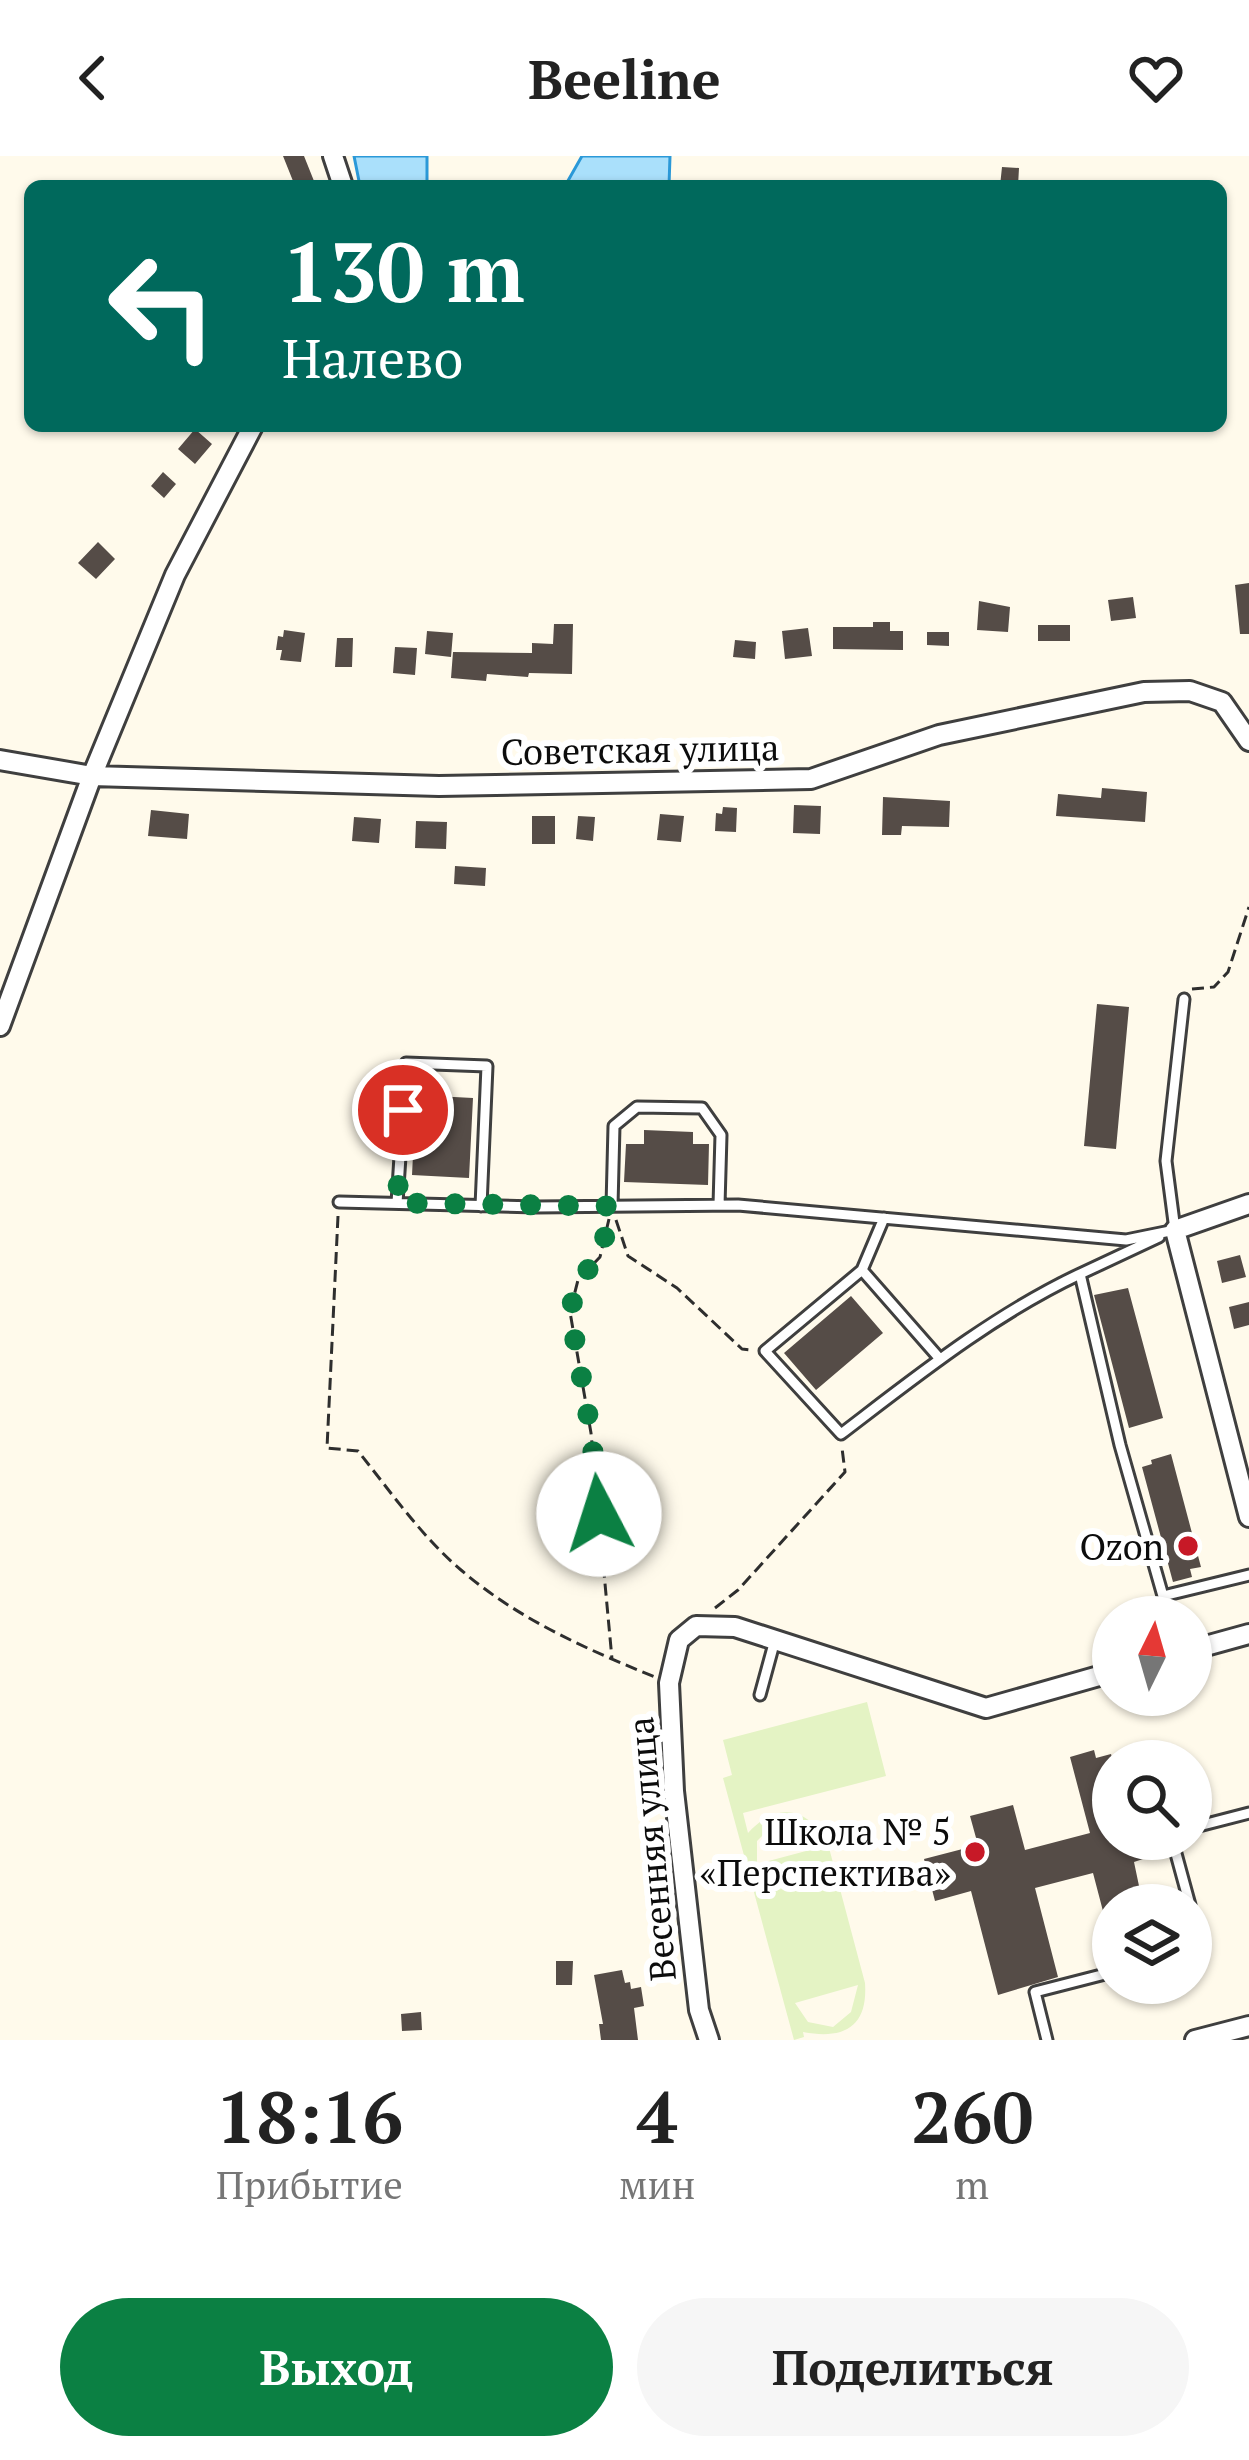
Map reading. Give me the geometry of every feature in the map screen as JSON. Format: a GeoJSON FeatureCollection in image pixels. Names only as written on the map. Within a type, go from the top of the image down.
{"type":"FeatureCollection","features":[{"type":"Feature","properties":{"kind":"street"},"geometry":{"type":"LineString","coordinates":[[0,1026],[92,776],[175,575],[250,432]]}},
{"type":"Feature","properties":{"kind":"street","name":"Советская улица"},"geometry":{"type":"LineString","coordinates":[[0,760],[92,776],[439,786],[811,779],[939,735],[1144,692],[1190,691],[1222,702],[1249,741]]}},
{"type":"Feature","properties":{"kind":"street"},"geometry":{"type":"LineString","coordinates":[[1249,1204],[1175,1230],[1249,1517]]}},
{"type":"Feature","properties":{"kind":"street"},"geometry":{"type":"LineString","coordinates":[[696,1626],[735,1627],[986,1708],[1092,1678]]}},
{"type":"Feature","properties":{"kind":"street","name":"Весенняя улица"},"geometry":{"type":"LineString","coordinates":[[696,1626],[679,1640],[669,1682],[677,1813],[699,2010],[709,2040]]}},
{"type":"Feature","properties":{"kind":"street"},"geometry":{"type":"LineString","coordinates":[[1212,1644],[1249,1634]]}},
{"type":"Feature","properties":{"kind":"street"},"geometry":{"type":"LineString","coordinates":[[1195,2040],[1249,2026]]}},
{"type":"Feature","properties":{"kind":"lane"},"geometry":{"type":"LineString","coordinates":[[1175,1230],[1166,1161],[1184,999]]}},
{"type":"Feature","properties":{"kind":"lane"},"geometry":{"type":"LineString","coordinates":[[397,1203],[406,1063],[488,1066],[481,1206]]}},
{"type":"Feature","properties":{"kind":"lane"},"geometry":{"type":"LineString","coordinates":[[612,1206],[614,1126],[637,1107],[702,1108],[721,1135],[719,1205]]}},
{"type":"Feature","properties":{"kind":"lane"},"geometry":{"type":"LineString","coordinates":[[339,1202],[719,1205],[1126,1240],[1175,1230]]}},
{"type":"Feature","properties":{"kind":"lane"},"geometry":{"type":"LineString","coordinates":[[884,1218],[862,1270],[765,1351],[841,1434],[940,1359],[1042,1292],[1175,1230]]}},
{"type":"Feature","properties":{"kind":"lane"},"geometry":{"type":"LineString","coordinates":[[862,1270],[940,1359]]}},
{"type":"Feature","properties":{"kind":"lane"},"geometry":{"type":"LineString","coordinates":[[1080,1274],[1120,1445],[1163,1596],[1249,1575]]}},
{"type":"Feature","properties":{"kind":"lane"},"geometry":{"type":"LineString","coordinates":[[760,1695],[775,1640]]}},
{"type":"Feature","properties":{"kind":"lane"},"geometry":{"type":"LineString","coordinates":[[1212,1823],[1249,1813]]}},
{"type":"Feature","properties":{"kind":"lane"},"geometry":{"type":"LineString","coordinates":[[1047,2040],[1035,1992],[1092,1977]]}},
{"type":"Feature","properties":{"kind":"path"},"geometry":{"type":"LineString","coordinates":[[1184,999],[1194,986],[1214,987],[1228,972],[1249,907]]}},
{"type":"Feature","properties":{"kind":"path"},"geometry":{"type":"LineString","coordinates":[[339,1202],[327,1448],[358,1451],[458,1568],[519,1614],[669,1682]]}},
{"type":"Feature","properties":{"kind":"path"},"geometry":{"type":"LineString","coordinates":[[612,1206],[600,1257],[578,1280],[570,1312],[591,1432],[612,1659]]}},
{"type":"Feature","properties":{"kind":"path"},"geometry":{"type":"LineString","coordinates":[[612,1206],[628,1256],[677,1288],[742,1349],[765,1351]]}},
{"type":"Feature","properties":{"kind":"path"},"geometry":{"type":"LineString","coordinates":[[696,1626],[738,1590],[844,1472],[841,1434]]}},
{"type":"Feature","properties":{"kind":"green space"},"geometry":{"type":"Polygon","coordinates":[[[867,1702],[886,1776],[743,1813],[748,1833],[770,1816],[802,1816],[828,1844],[865,1983],[858,2020],[842,2031],[803,2032],[804,2037],[794,2040],[723,1778],[732,1775],[723,1740],[867,1702]],[[776,1822],[757,1841],[757,1864],[821,1847],[806,1827],[776,1822]],[[858,1985],[795,2003],[808,2022],[833,2027],[851,2012],[858,1985]]]}},
{"type":"Feature","properties":{"kind":"water"},"geometry":{"type":"Polygon","coordinates":[[[354,156],[427,156],[427,180],[359,180],[354,156]]]}},
{"type":"Feature","properties":{"kind":"water"},"geometry":{"type":"Polygon","coordinates":[[[582,156],[670,156],[669,180],[568,180],[582,156]]]}},
{"type":"Feature","properties":{"kind":"building"},"geometry":{"type":"Polygon","coordinates":[[[283,156],[304,156],[314,180],[293,180],[283,156]]]}},
{"type":"Feature","properties":{"kind":"building"},"geometry":{"type":"Polygon","coordinates":[[[1002,167],[1019,168],[1018,180],[1001,180],[1002,167]]]}},
{"type":"Feature","properties":{"kind":"building"},"geometry":{"type":"Polygon","coordinates":[[[192,432],[212,444],[195,464],[178,449],[192,432]]]}},
{"type":"Feature","properties":{"kind":"building"},"geometry":{"type":"Polygon","coordinates":[[[163,472],[176,484],[164,498],[151,486],[163,472]]]}},
{"type":"Feature","properties":{"kind":"building"},"geometry":{"type":"Polygon","coordinates":[[[98,542],[115,559],[96,579],[78,563],[98,542]]]}},
{"type":"Feature","properties":{"kind":"building"},"geometry":{"type":"Polygon","coordinates":[[[1249,583],[1249,634],[1240,634],[1235,585],[1249,583]]]}},
{"type":"Feature","properties":{"kind":"building"},"geometry":{"type":"Polygon","coordinates":[[[1133,597],[1136,618],[1111,621],[1108,600],[1133,597]]]}},
{"type":"Feature","properties":{"kind":"building"},"geometry":{"type":"Polygon","coordinates":[[[979,601],[1010,607],[1008,632],[977,630],[979,601]]]}},
{"type":"Feature","properties":{"kind":"building"},"geometry":{"type":"Polygon","coordinates":[[[873,622],[890,622],[890,631],[903,631],[903,650],[833,649],[833,627],[873,627],[873,622]]]}},
{"type":"Feature","properties":{"kind":"building"},"geometry":{"type":"Polygon","coordinates":[[[554,624],[573,624],[572,674],[487,674],[486,681],[451,678],[453,652],[532,653],[532,643],[553,644],[554,624]]]}},
{"type":"Feature","properties":{"kind":"building"},"geometry":{"type":"Polygon","coordinates":[[[1038,625],[1070,625],[1070,641],[1038,641],[1038,625]]]}},
{"type":"Feature","properties":{"kind":"building"},"geometry":{"type":"Polygon","coordinates":[[[808,628],[812,656],[785,659],[782,631],[808,628]]]}},
{"type":"Feature","properties":{"kind":"building"},"geometry":{"type":"Polygon","coordinates":[[[284,630],[305,633],[301,662],[280,660],[282,650],[276,650],[284,630]]]}},
{"type":"Feature","properties":{"kind":"building"},"geometry":{"type":"Polygon","coordinates":[[[427,631],[453,633],[451,657],[425,654],[427,631]]]}},
{"type":"Feature","properties":{"kind":"building"},"geometry":{"type":"Polygon","coordinates":[[[927,632],[949,632],[949,646],[927,645],[927,632]]]}},
{"type":"Feature","properties":{"kind":"building"},"geometry":{"type":"Polygon","coordinates":[[[337,638],[353,638],[352,667],[335,667],[337,638]]]}},
{"type":"Feature","properties":{"kind":"building"},"geometry":{"type":"Polygon","coordinates":[[[735,640],[756,642],[755,659],[733,657],[735,640]]]}},
{"type":"Feature","properties":{"kind":"building"},"geometry":{"type":"Polygon","coordinates":[[[395,647],[417,648],[415,675],[393,673],[395,647]]]}},
{"type":"Feature","properties":{"kind":"building"},"geometry":{"type":"Polygon","coordinates":[[[1102,788],[1147,792],[1145,822],[1056,816],[1058,794],[1101,798],[1102,788]]]}},
{"type":"Feature","properties":{"kind":"building"},"geometry":{"type":"Polygon","coordinates":[[[883,797],[950,801],[949,827],[902,826],[901,835],[882,835],[883,797]]]}},
{"type":"Feature","properties":{"kind":"building"},"geometry":{"type":"Polygon","coordinates":[[[794,805],[821,806],[820,834],[793,833],[794,805]]]}},
{"type":"Feature","properties":{"kind":"building"},"geometry":{"type":"Polygon","coordinates":[[[723,807],[737,808],[736,832],[715,831],[716,813],[722,814],[723,807]]]}},
{"type":"Feature","properties":{"kind":"building"},"geometry":{"type":"Polygon","coordinates":[[[151,810],[189,814],[187,839],[148,836],[151,810]]]}},
{"type":"Feature","properties":{"kind":"building"},"geometry":{"type":"Polygon","coordinates":[[[660,814],[684,816],[681,842],[657,840],[660,814]]]}},
{"type":"Feature","properties":{"kind":"building"},"geometry":{"type":"Polygon","coordinates":[[[532,816],[555,816],[555,844],[532,844],[532,816]]]}},
{"type":"Feature","properties":{"kind":"building"},"geometry":{"type":"Polygon","coordinates":[[[578,816],[595,817],[593,841],[576,839],[578,816]]]}},
{"type":"Feature","properties":{"kind":"building"},"geometry":{"type":"Polygon","coordinates":[[[354,817],[381,819],[379,843],[352,841],[354,817]]]}},
{"type":"Feature","properties":{"kind":"building"},"geometry":{"type":"Polygon","coordinates":[[[416,821],[447,822],[446,849],[415,848],[416,821]]]}},
{"type":"Feature","properties":{"kind":"building"},"geometry":{"type":"Polygon","coordinates":[[[455,866],[486,868],[485,886],[454,884],[455,866]]]}},
{"type":"Feature","properties":{"kind":"building"},"geometry":{"type":"Polygon","coordinates":[[[1097,1004],[1129,1007],[1116,1149],[1084,1146],[1097,1004]]]}},
{"type":"Feature","properties":{"kind":"building"},"geometry":{"type":"Polygon","coordinates":[[[416,1095],[473,1098],[469,1178],[412,1175],[416,1095]]]}},
{"type":"Feature","properties":{"kind":"building"},"geometry":{"type":"Polygon","coordinates":[[[644,1130],[693,1132],[693,1144],[709,1144],[708,1185],[624,1182],[626,1144],[644,1144],[644,1130]]]}},
{"type":"Feature","properties":{"kind":"building"},"geometry":{"type":"Polygon","coordinates":[[[1240,1255],[1246,1277],[1222,1283],[1217,1261],[1240,1255]]]}},
{"type":"Feature","properties":{"kind":"building"},"geometry":{"type":"Polygon","coordinates":[[[1128,1288],[1163,1418],[1129,1428],[1094,1295],[1128,1288]]]}},
{"type":"Feature","properties":{"kind":"building"},"geometry":{"type":"Polygon","coordinates":[[[851,1296],[883,1333],[816,1390],[784,1353],[851,1296]]]}},
{"type":"Feature","properties":{"kind":"building"},"geometry":{"type":"Polygon","coordinates":[[[1249,1302],[1249,1325],[1234,1329],[1229,1307],[1249,1302]]]}},
{"type":"Feature","properties":{"kind":"building"},"geometry":{"type":"Polygon","coordinates":[[[1171,1454],[1201,1567],[1190,1569],[1192,1577],[1173,1582],[1142,1467],[1171,1454]]]}},
{"type":"Feature","properties":{"kind":"building"},"geometry":{"type":"Polygon","coordinates":[[[1092,1751],[1092,1860],[1140,1860],[1134,1862],[1139,1884],[1096,1884],[1093,1873],[1035,1888],[1058,1977],[998,1995],[971,1891],[935,1901],[924,1859],[978,1845],[970,1816],[1013,1805],[1025,1850],[1090,1833],[1070,1757],[1092,1751]]]}},
{"type":"Feature","properties":{"kind":"building"},"geometry":{"type":"Polygon","coordinates":[[[556,1961],[573,1961],[572,1985],[556,1985],[556,1961]]]}},
{"type":"Feature","properties":{"kind":"building"},"geometry":{"type":"Polygon","coordinates":[[[622,1970],[631,1989],[641,1987],[644,2006],[634,2008],[638,2040],[601,2040],[599,2024],[603,2024],[594,1975],[622,1970]]]}},
{"type":"Feature","properties":{"kind":"building"},"geometry":{"type":"Polygon","coordinates":[[[421,2012],[422,2030],[402,2031],[401,2014],[421,2012]]]}},
{"type":"Feature","properties":{"kind":"place","name":"Ozon"},"geometry":{"type":"Point","coordinates":[1188,1546]}},
{"type":"Feature","properties":{"kind":"place","name":"Школа № 5 «Перспектива»"},"geometry":{"type":"Point","coordinates":[975,1852]}},
{"type":"Feature","properties":{"kind":"route"},"geometry":{"type":"LineString","coordinates":[[403,1110],[397,1203],[612,1206],[600,1257],[578,1280],[570,1312],[591,1432],[599,1514]]}}]}
